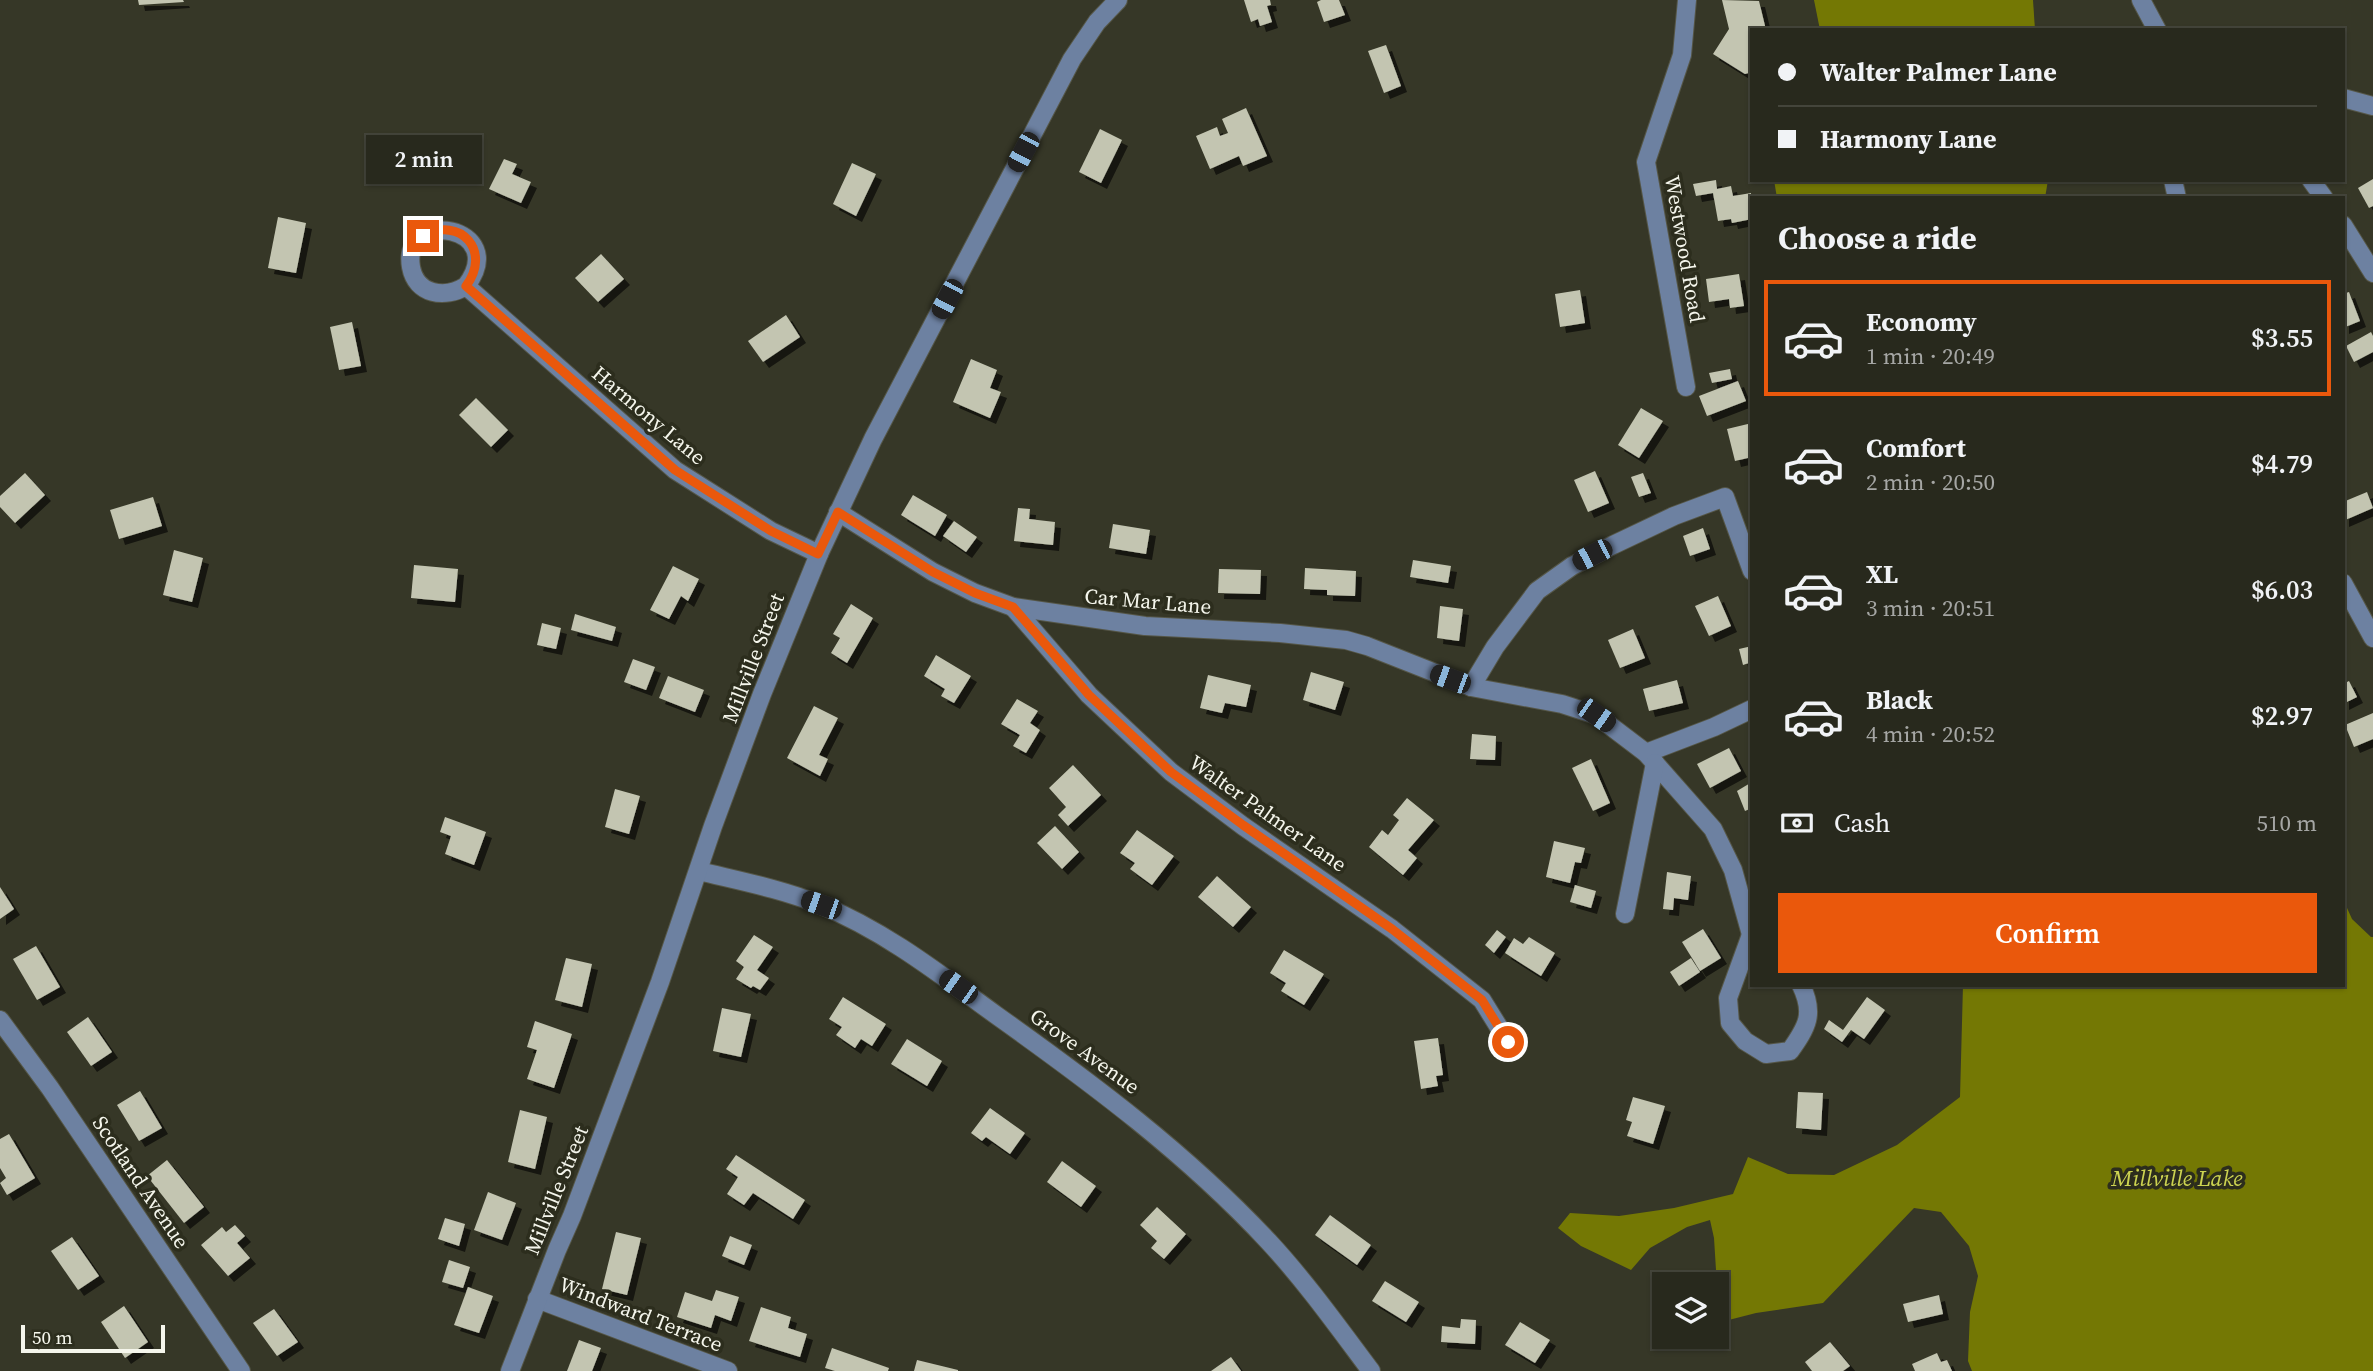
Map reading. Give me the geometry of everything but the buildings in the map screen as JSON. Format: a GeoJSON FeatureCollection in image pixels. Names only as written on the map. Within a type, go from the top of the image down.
{"type":"FeatureCollection","features":[{"type":"Feature","properties":{"kind":"street","name":"Millville Street"},"geometry":{"type":"LineString","coordinates":[[510,1371],[651,1008],[758,706],[818,554],[873,439],[1072,59],[1097,22],[1118,0]]}},
{"type":"Feature","properties":{"kind":"street","name":"Westwood Road"},"geometry":{"type":"LineString","coordinates":[[1686,387],[1646,162],[1682,55],[1688,0]]}},
{"type":"Feature","properties":{"kind":"street"},"geometry":{"type":"LineString","coordinates":[[2141,0],[2156,28]]}},
{"type":"Feature","properties":{"kind":"street"},"geometry":{"type":"LineString","coordinates":[[2345,99],[2373,106]]}},
{"type":"Feature","properties":{"kind":"street"},"geometry":{"type":"LineString","coordinates":[[2345,228],[2373,273]]}},
{"type":"Feature","properties":{"kind":"street","name":"Harmony Lane"},"geometry":{"type":"LineString","coordinates":[[466,286],[675,470],[771,531],[818,554]]}},
{"type":"Feature","properties":{"kind":"street"},"geometry":{"type":"LineString","coordinates":[[1471,687],[1495,647],[1537,591],[1572,566],[1674,516],[1725,497],[1750,566]]}},
{"type":"Feature","properties":{"kind":"street","name":"Car Mar Lane"},"geometry":{"type":"LineString","coordinates":[[838,512],[933,572],[975,593],[1013,607],[1145,626],[1280,633],[1346,640],[1471,687],[1562,704],[1596,715],[1651,758],[1713,829],[1733,870],[1750,934]]}},
{"type":"Feature","properties":{"kind":"street"},"geometry":{"type":"LineString","coordinates":[[2345,587],[2373,638]]}},
{"type":"Feature","properties":{"kind":"street","name":"Walter Palmer Lane"},"geometry":{"type":"LineString","coordinates":[[1013,607],[1089,695],[1171,772],[1392,929],[1482,1000],[1508,1042]]}},
{"type":"Feature","properties":{"kind":"street"},"geometry":{"type":"LineString","coordinates":[[1625,914],[1651,758],[1750,710]]}},
{"type":"Feature","properties":{"kind":"street","name":"Grove Avenue"},"geometry":{"type":"LineString","coordinates":[[699,872],[779,890],[862,924],[937,972],[1083,1077],[1137,1118],[1188,1163],[1269,1242],[1314,1295],[1371,1371]]}},
{"type":"Feature","properties":{"kind":"street"},"geometry":{"type":"LineString","coordinates":[[1750,941],[1728,998],[1730,1023],[1745,1041],[1766,1054],[1790,1051],[1807,1028],[1808,999],[1802,987]]}},
{"type":"Feature","properties":{"kind":"street","name":"Scotland Avenue"},"geometry":{"type":"LineString","coordinates":[[0,1020],[50,1088],[242,1371]]}},
{"type":"Feature","properties":{"kind":"street","name":"Windward Terrace"},"geometry":{"type":"LineString","coordinates":[[537,1299],[728,1371]]}},
{"type":"Feature","properties":{"kind":"water"},"geometry":{"type":"Polygon","coordinates":[[[1814,0],[2033,0],[2035,28],[1820,28],[1814,0]]]}},
{"type":"Feature","properties":{"kind":"water"},"geometry":{"type":"Polygon","coordinates":[[[1774,182],[2048,182],[2045,196],[1777,196],[1774,182]]]}},
{"type":"Feature","properties":{"kind":"water","name":"Millville Lake"},"geometry":{"type":"Polygon","coordinates":[[[2345,903],[2352,919],[2373,937],[2373,1371],[1972,1371],[1968,1361],[1970,1312],[1978,1276],[1969,1246],[1941,1212],[1914,1208],[1823,1303],[1729,1320],[1729,1272],[1716,1272],[1710,1220],[1687,1227],[1650,1248],[1631,1270],[1581,1246],[1558,1228],[1570,1213],[1619,1216],[1674,1208],[1733,1194],[1748,1157],[1788,1174],[1834,1175],[1897,1145],[1960,1097],[1963,987],[2345,987],[2345,903]]]}},
{"type":"Feature","properties":{"kind":"route"},"geometry":{"type":"LineString","coordinates":[[423,236],[444,229],[455,230],[465,236],[472,245],[477,266],[466,286],[675,470],[735,510],[818,554],[838,512],[933,572],[975,593],[1013,607],[1089,695],[1171,772],[1392,929],[1482,1000],[1508,1042]]}}]}
